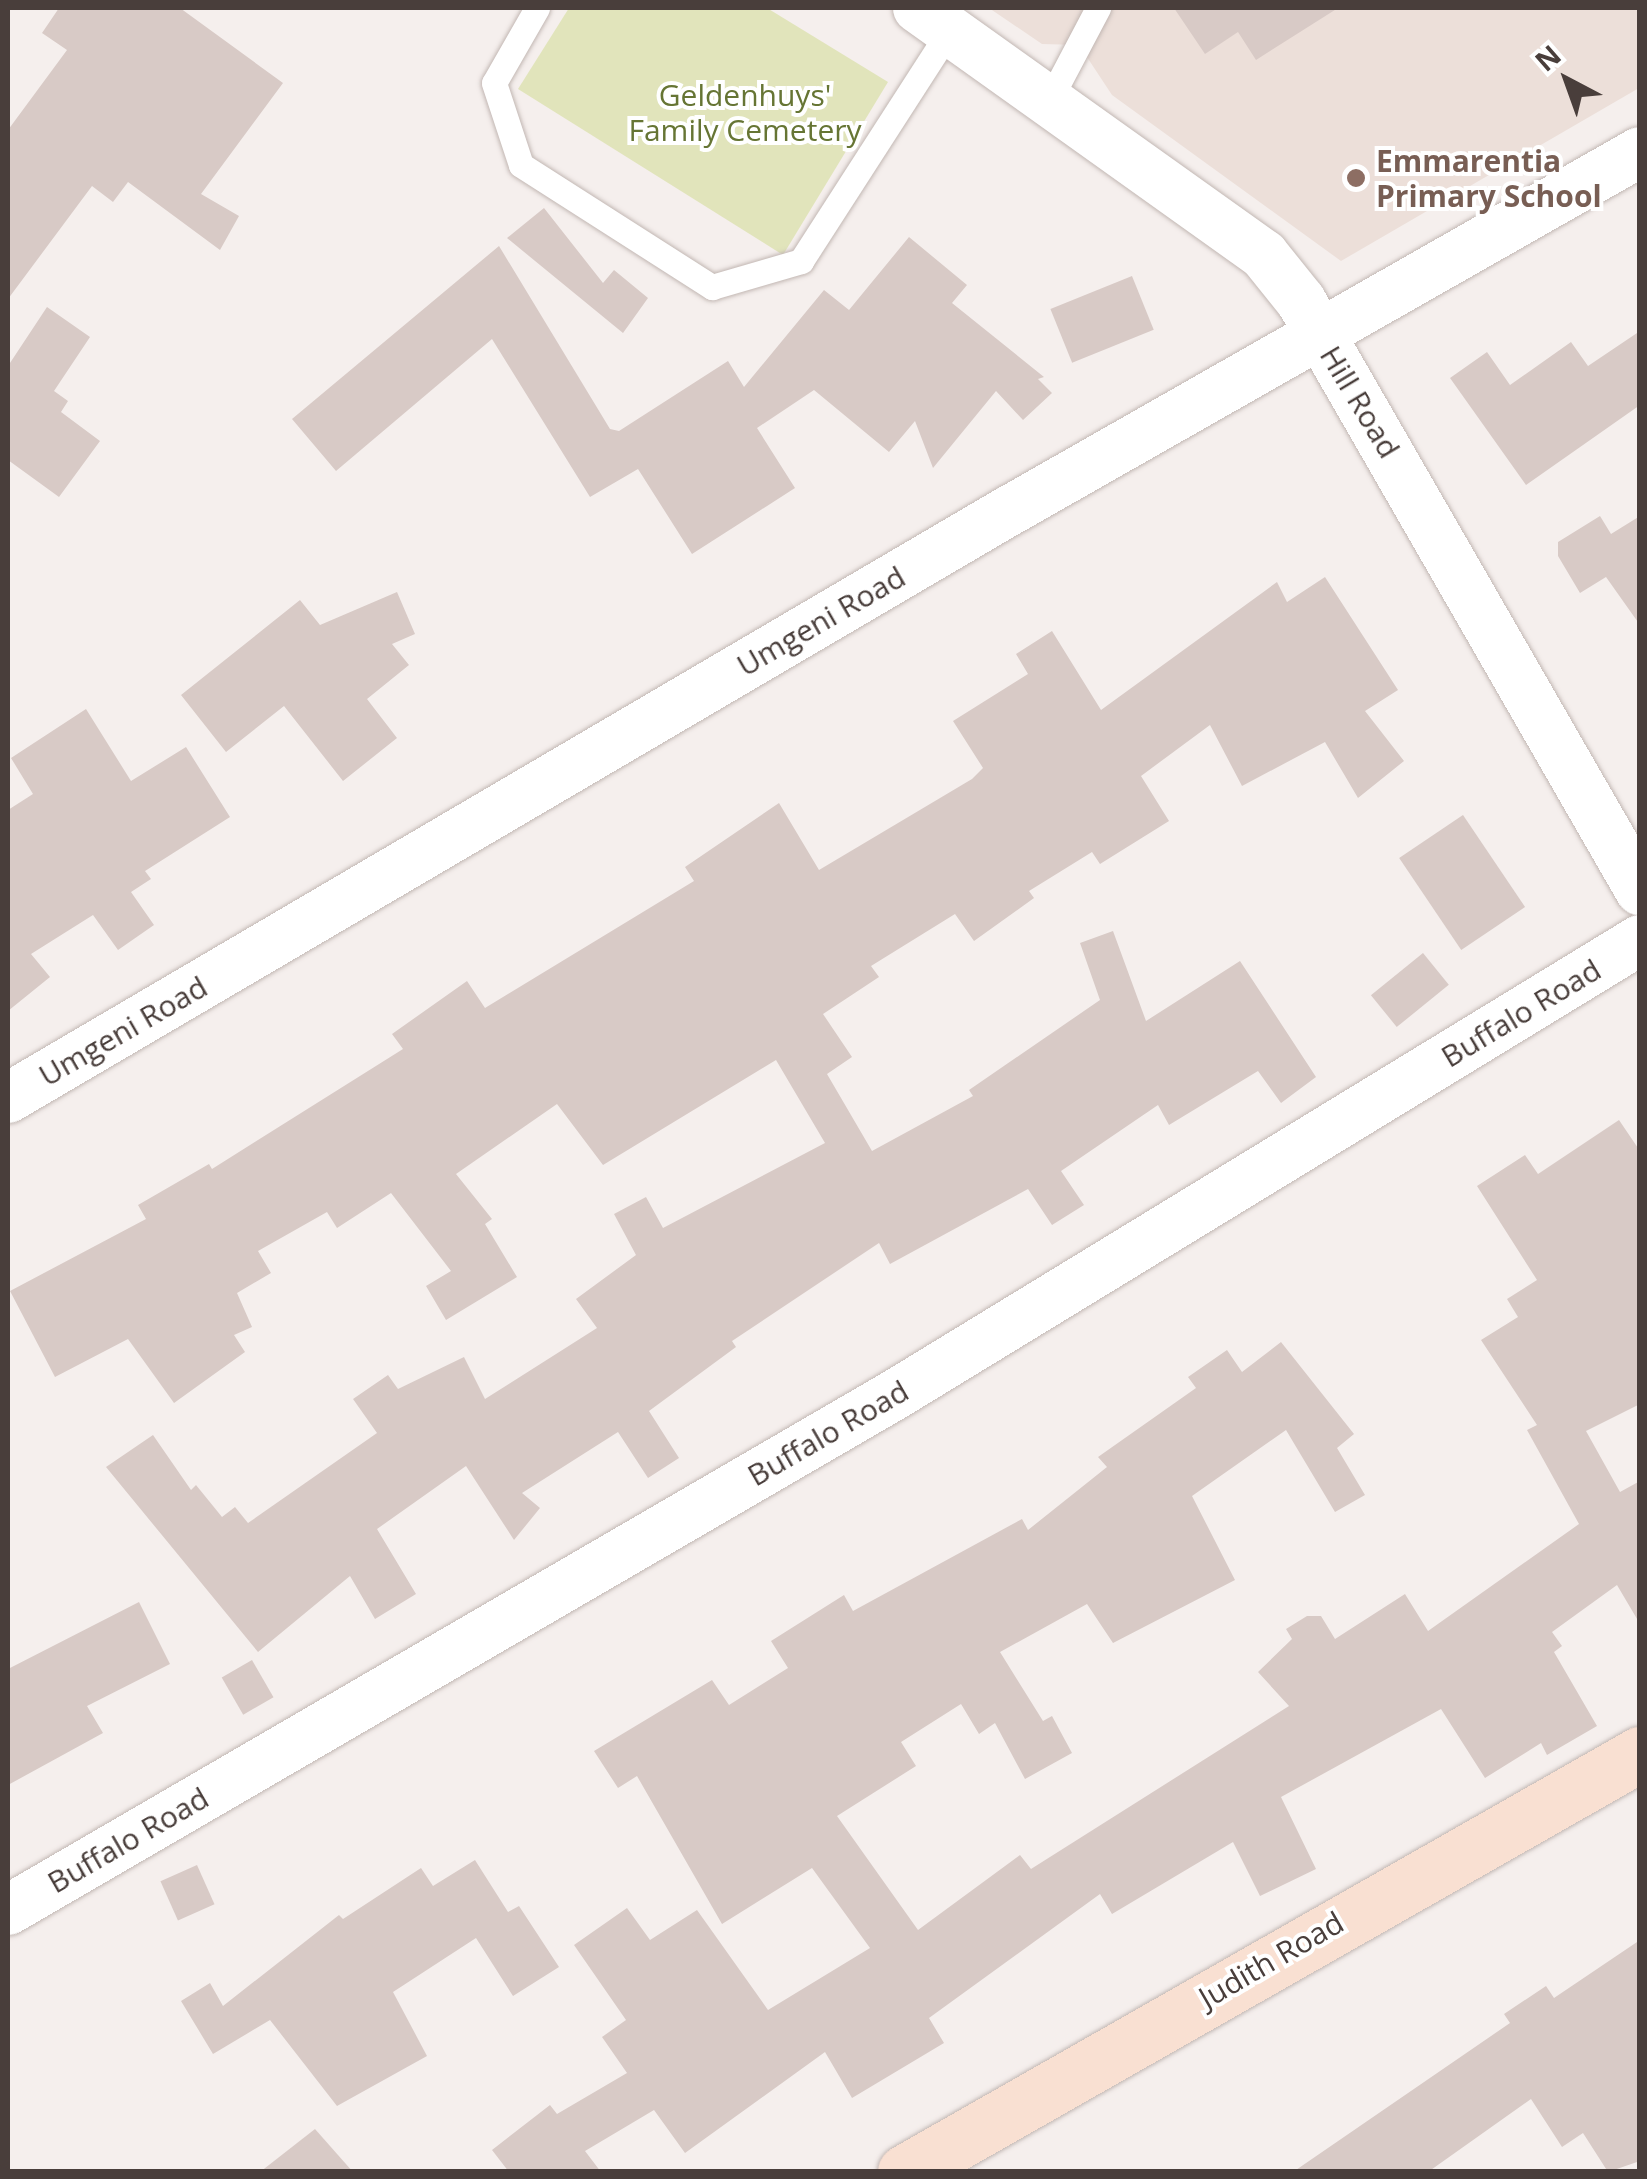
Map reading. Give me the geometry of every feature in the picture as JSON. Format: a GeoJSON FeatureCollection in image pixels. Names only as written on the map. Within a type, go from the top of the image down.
{"type":"FeatureCollection","features":[{"type":"Feature","properties":{"kind":"street","name":"Hill Road"},"geometry":{"type":"LineString","coordinates":[[934,19],[1264,255],[1321,336],[1640,890]]}},
{"type":"Feature","properties":{"kind":"street","name":"Umgeni Road"},"geometry":{"type":"LineString","coordinates":[[8,1098],[1006,512],[1640,152]]}},
{"type":"Feature","properties":{"kind":"street","name":"Buffalo Road"},"geometry":{"type":"LineString","coordinates":[[8,1910],[896,1394],[1640,940]]}},
{"type":"Feature","properties":{"kind":"street","name":"Judith Road"},"geometry":{"type":"LineString","coordinates":[[905,2172],[1640,1754]]}},
{"type":"Feature","properties":{"kind":"lane","name":"Hill Road"},"geometry":{"type":"LineString","coordinates":[[537,8],[494,83],[520,166],[712,286],[802,262],[934,19]]}},
{"type":"Feature","properties":{"kind":"lane"},"geometry":{"type":"LineString","coordinates":[[1050,99],[1098,8]]}},
{"type":"Feature","properties":{"kind":"shaded area","name":"Emmarentia Primary School"},"geometry":{"type":"Polygon","coordinates":[[[989,8],[1639,8],[1639,88],[1341,261],[1112,95],[1079,45],[1042,44],[989,8]]]}},
{"type":"Feature","properties":{"kind":"green space","name":"Geldenhuys' Family Cemetery"},"geometry":{"type":"Polygon","coordinates":[[[569,8],[767,8],[888,82],[783,255],[518,89],[569,8]]]}},
{"type":"Feature","properties":{"kind":"building"},"geometry":{"type":"Polygon","coordinates":[[[59,8],[180,8],[283,83],[201,194],[239,216],[220,250],[128,182],[113,202],[92,186],[8,299],[8,130],[67,50],[42,33],[59,8]]]}},
{"type":"Feature","properties":{"kind":"building"},"geometry":{"type":"Polygon","coordinates":[[[1174,8],[1338,8],[1256,60],[1238,32],[1205,54],[1174,8]]]}},
{"type":"Feature","properties":{"kind":"building"},"geometry":{"type":"Polygon","coordinates":[[[544,208],[603,283],[614,270],[648,298],[623,333],[507,238],[544,208]]]}},
{"type":"Feature","properties":{"kind":"building"},"geometry":{"type":"Polygon","coordinates":[[[909,237],[967,285],[952,303],[1044,377],[1038,379],[1052,393],[1023,420],[996,391],[933,468],[915,421],[889,452],[814,390],[757,428],[795,488],[692,554],[638,469],[590,497],[492,339],[336,471],[292,419],[499,246],[610,429],[619,431],[728,361],[744,387],[824,290],[849,310],[909,237]]]}},
{"type":"Feature","properties":{"kind":"building"},"geometry":{"type":"Polygon","coordinates":[[[1132,276],[1154,330],[1072,363],[1050,309],[1132,276]]]}},
{"type":"Feature","properties":{"kind":"building"},"geometry":{"type":"Polygon","coordinates":[[[47,307],[90,337],[54,391],[68,401],[61,412],[100,441],[59,497],[8,460],[8,366],[47,307]]]}},
{"type":"Feature","properties":{"kind":"building"},"geometry":{"type":"Polygon","coordinates":[[[1640,331],[1640,405],[1526,485],[1450,378],[1487,352],[1510,385],[1571,342],[1588,366],[1640,331]]]}},
{"type":"Feature","properties":{"kind":"building"},"geometry":{"type":"Polygon","coordinates":[[[1600,516],[1611,534],[1640,516],[1640,625],[1606,577],[1580,593],[1558,556],[1558,542],[1600,516]]]}},
{"type":"Feature","properties":{"kind":"building"},"geometry":{"type":"Polygon","coordinates":[[[1325,577],[1398,690],[1365,711],[1404,761],[1358,798],[1325,742],[1242,786],[1210,725],[1141,776],[1169,821],[1100,864],[1092,852],[1029,891],[1034,898],[974,941],[955,914],[871,966],[879,977],[823,1014],[852,1057],[827,1074],[872,1151],[973,1096],[969,1090],[1100,1000],[1080,943],[1113,931],[1146,1021],[1240,961],[1316,1077],[1281,1103],[1258,1071],[1169,1125],[1158,1105],[1061,1171],[1084,1205],[1052,1225],[1028,1189],[890,1264],[879,1243],[732,1341],[736,1347],[649,1411],[679,1458],[648,1478],[618,1432],[522,1493],[540,1508],[514,1540],[466,1466],[377,1529],[416,1594],[375,1619],[350,1576],[258,1652],[106,1467],[153,1435],[191,1490],[196,1485],[222,1517],[235,1507],[248,1523],[377,1433],[353,1399],[388,1375],[398,1389],[464,1357],[485,1399],[597,1328],[576,1299],[636,1255],[614,1214],[646,1197],[663,1228],[825,1143],[776,1060],[603,1165],[557,1104],[456,1174],[492,1219],[485,1224],[517,1277],[446,1320],[426,1286],[451,1271],[391,1193],[337,1228],[327,1212],[258,1251],[271,1273],[237,1293],[252,1327],[234,1335],[245,1352],[174,1403],[128,1339],[55,1377],[10,1291],[146,1219],[138,1205],[209,1164],[212,1169],[403,1049],[392,1034],[467,981],[485,1008],[694,881],[685,867],[779,803],[819,870],[972,779],[983,768],[953,721],[1028,674],[1016,654],[1052,631],[1101,710],[1277,582],[1287,602],[1325,577]]]}},
{"type":"Feature","properties":{"kind":"building"},"geometry":{"type":"Polygon","coordinates":[[[397,592],[415,634],[392,644],[409,665],[367,699],[397,738],[343,781],[284,706],[226,752],[181,695],[300,600],[320,625],[397,592]]]}},
{"type":"Feature","properties":{"kind":"building"},"geometry":{"type":"Polygon","coordinates":[[[86,709],[131,781],[186,747],[230,817],[145,871],[151,879],[131,892],[154,925],[118,950],[93,915],[31,954],[50,977],[8,1011],[8,810],[33,794],[11,758],[86,709]]]}},
{"type":"Feature","properties":{"kind":"building"},"geometry":{"type":"Polygon","coordinates":[[[1463,815],[1525,907],[1461,950],[1399,858],[1463,815]]]}},
{"type":"Feature","properties":{"kind":"building"},"geometry":{"type":"Polygon","coordinates":[[[1423,953],[1449,985],[1397,1027],[1371,995],[1423,953]]]}},
{"type":"Feature","properties":{"kind":"building"},"geometry":{"type":"Polygon","coordinates":[[[1619,1120],[1640,1151],[1640,1404],[1586,1431],[1620,1492],[1640,1481],[1640,1624],[1617,1585],[1552,1632],[1562,1646],[1554,1652],[1597,1726],[1547,1755],[1541,1743],[1485,1778],[1441,1709],[1281,1797],[1316,1869],[1260,1896],[1233,1842],[1112,1914],[1100,1894],[929,2018],[944,2043],[852,2098],[825,2052],[685,2153],[654,2110],[585,2151],[601,2172],[509,2172],[492,2150],[550,2105],[557,2114],[627,2073],[602,2037],[626,2020],[574,1945],[627,1908],[650,1940],[697,1910],[768,2010],[870,1948],[812,1868],[722,1924],[637,1776],[618,1788],[594,1751],[712,1680],[729,1705],[788,1668],[771,1641],[844,1595],[853,1611],[1022,1519],[1028,1530],[1107,1467],[1098,1457],[1196,1388],[1188,1377],[1227,1350],[1242,1372],[1281,1342],[1354,1434],[1337,1448],[1365,1495],[1335,1512],[1286,1430],[1192,1496],[1235,1580],[1113,1643],[1087,1604],[1000,1652],[1043,1721],[1052,1716],[1072,1753],[1025,1779],[995,1723],[979,1734],[961,1704],[901,1742],[916,1766],[837,1816],[918,1930],[1020,1855],[1031,1869],[1289,1706],[1258,1672],[1292,1639],[1286,1629],[1307,1616],[1321,1616],[1335,1639],[1405,1594],[1428,1631],[1579,1524],[1527,1430],[1537,1425],[1481,1340],[1518,1317],[1507,1299],[1537,1280],[1477,1186],[1525,1155],[1538,1174],[1619,1120]]]}},
{"type":"Feature","properties":{"kind":"building"},"geometry":{"type":"Polygon","coordinates":[[[139,1602],[170,1664],[87,1706],[103,1733],[8,1785],[8,1669],[139,1602]]]}},
{"type":"Feature","properties":{"kind":"building"},"geometry":{"type":"Polygon","coordinates":[[[252,1660],[274,1697],[243,1715],[222,1678],[252,1660]]]}},
{"type":"Feature","properties":{"kind":"building"},"geometry":{"type":"Polygon","coordinates":[[[475,1860],[508,1912],[519,1906],[559,1967],[513,1996],[476,1938],[393,1992],[427,2056],[337,2106],[270,2020],[213,2054],[181,2001],[210,1983],[223,2006],[339,1915],[343,1919],[421,1868],[433,1886],[475,1860]]]}},
{"type":"Feature","properties":{"kind":"building"},"geometry":{"type":"Polygon","coordinates":[[[197,1865],[214,1904],[178,1921],[160,1881],[197,1865]]]}},
{"type":"Feature","properties":{"kind":"building"},"geometry":{"type":"Polygon","coordinates":[[[1640,1940],[1640,2161],[1608,2172],[1583,2133],[1562,2147],[1531,2099],[1428,2172],[1293,2172],[1510,2023],[1504,2014],[1546,1986],[1554,1998],[1640,1940]]]}},
{"type":"Feature","properties":{"kind":"building"},"geometry":{"type":"Polygon","coordinates":[[[315,2129],[353,2172],[260,2172],[315,2129]]]}},
{"type":"Feature","properties":{"kind":"place","name":"Emmarentia Primary School"},"geometry":{"type":"Point","coordinates":[1356,178]}}]}
